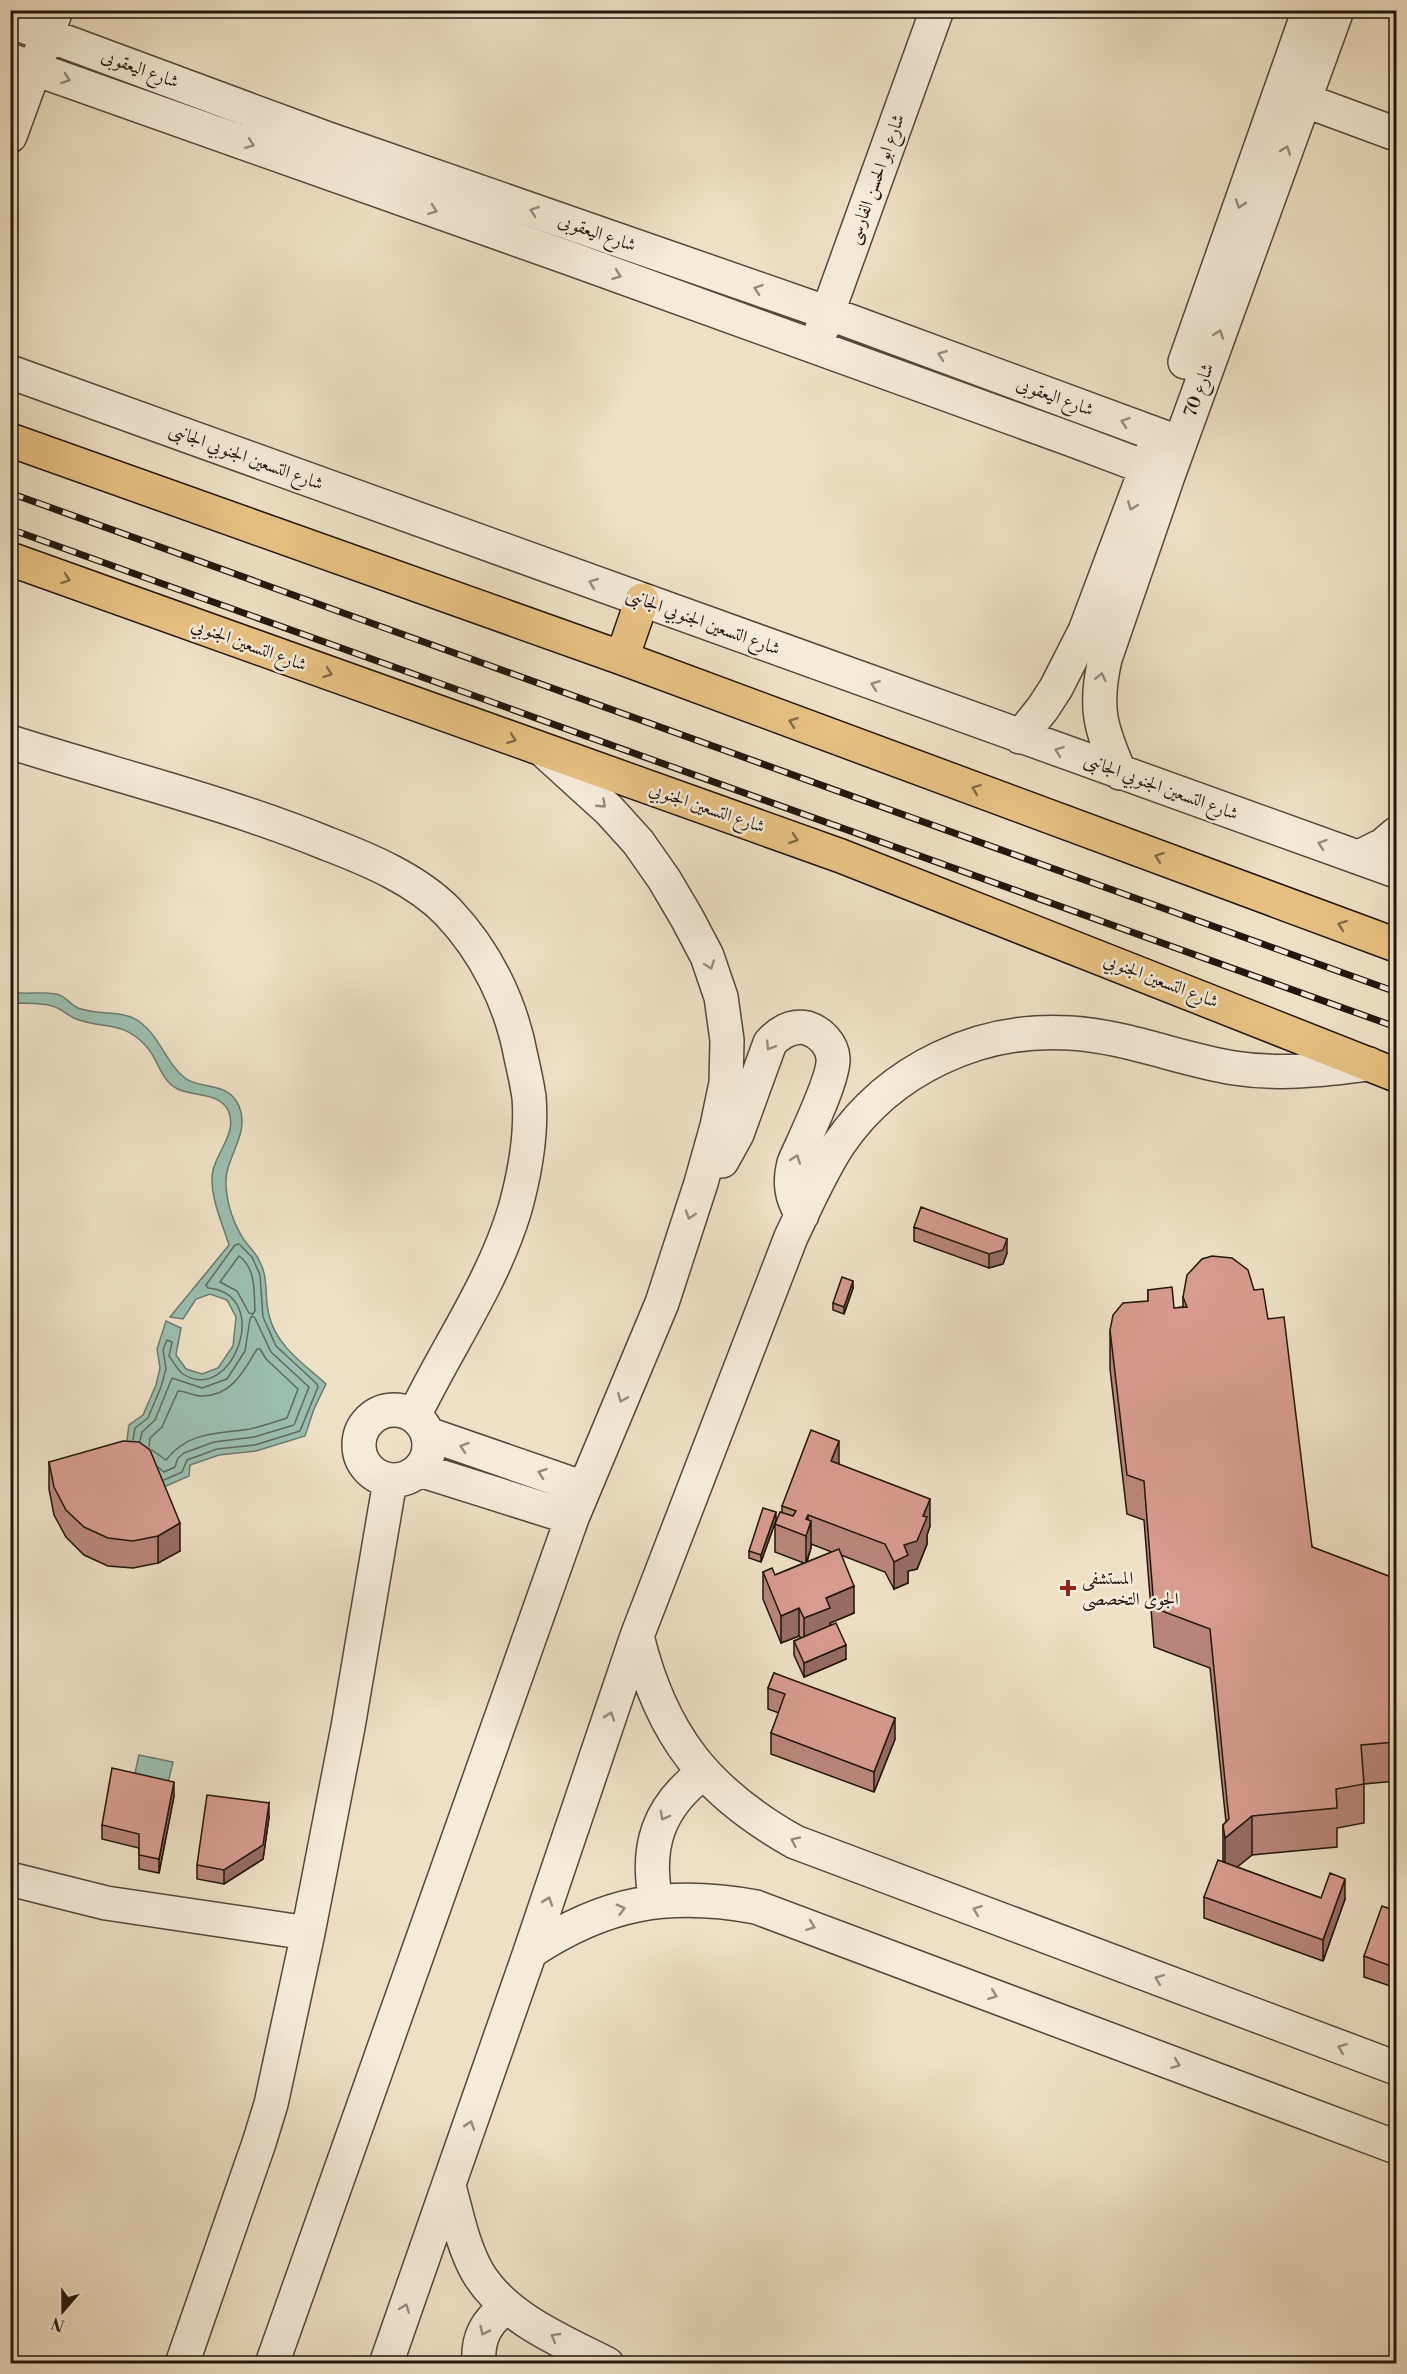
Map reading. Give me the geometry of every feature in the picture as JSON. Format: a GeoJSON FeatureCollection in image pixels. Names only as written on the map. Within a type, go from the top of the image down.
{"type":"FeatureCollection","features":[{"type":"Feature","properties":{"kind":"highway"},"geometry":{"type":"LineString","coordinates":[[10,440],[622,658],[1396,945]]}},
{"type":"Feature","properties":{"kind":"highway","name":"شارع التسعين الجنوبي"},"geometry":{"type":"LineString","coordinates":[[10,559],[841,855],[1383,1069]]}},
{"type":"Feature","properties":{"kind":"highway"},"geometry":{"type":"LineString","coordinates":[[622,658],[642,600]]}},
{"type":"Feature","properties":{"kind":"street","name":"شارع ابو الحسن الفارسى"},"geometry":{"type":"LineString","coordinates":[[815,347],[937,10]]}},
{"type":"Feature","properties":{"kind":"street","name":"شارع 70"},"geometry":{"type":"LineString","coordinates":[[1292,96],[1309,10]]}},
{"type":"Feature","properties":{"kind":"street","name":"شارع 70"},"geometry":{"type":"LineString","coordinates":[[1020,737],[1056,688],[1085,631],[1157,472],[1292,96],[1337,10]]}},
{"type":"Feature","properties":{"kind":"street","name":"شارع اليعقوبى"},"geometry":{"type":"LineString","coordinates":[[15,23],[51,23],[328,139],[828,313],[1170,438]]}},
{"type":"Feature","properties":{"kind":"street"},"geometry":{"type":"LineString","coordinates":[[10,136],[23,64],[51,23]]}},
{"type":"Feature","properties":{"kind":"street","name":"شارع اليعقوبى"},"geometry":{"type":"LineString","coordinates":[[23,64],[815,347],[1157,472]]}},
{"type":"Feature","properties":{"kind":"street"},"geometry":{"type":"LineString","coordinates":[[1292,96],[1396,134]]}},
{"type":"Feature","properties":{"kind":"street","name":"شارع التسعين الجنوبي الجانبى"},"geometry":{"type":"LineString","coordinates":[[10,372],[1396,871]]}},
{"type":"Feature","properties":{"kind":"street","name":"شارع 70"},"geometry":{"type":"LineString","coordinates":[[1120,773],[1099,718],[1098,688],[1157,472]]}},
{"type":"Feature","properties":{"kind":"street"},"geometry":{"type":"LineString","coordinates":[[10,742],[278,824],[369,860],[416,888],[447,912],[488,962],[516,1027],[529,1098],[528,1150],[514,1209],[490,1274],[431,1381],[421,1425],[428,1453],[405,1476],[348,1727],[308,1933],[271,2104],[182,2364]]}},
{"type":"Feature","properties":{"kind":"street"},"geometry":{"type":"LineString","coordinates":[[272,2364],[572,1518],[662,1303],[701,1183],[726,1083],[728,1040],[721,997],[707,956],[664,879],[638,842],[609,810],[543,750]]}},
{"type":"Feature","properties":{"kind":"street"},"geometry":{"type":"LineString","coordinates":[[1359,857],[1383,845],[1396,834]]}},
{"type":"Feature","properties":{"kind":"street"},"geometry":{"type":"LineString","coordinates":[[701,1183],[714,1171],[732,1146],[770,1043],[786,1030],[807,1028],[817,1032],[830,1047],[833,1066],[791,1175],[793,1198],[802,1215]]}},
{"type":"Feature","properties":{"kind":"street"},"geometry":{"type":"LineString","coordinates":[[386,2364],[531,1952],[636,1636],[782,1261],[802,1215],[839,1145],[858,1120],[906,1077],[933,1061],[962,1048],[993,1039],[1031,1033],[1070,1033],[1109,1038],[1234,1068],[1283,1072],[1383,1069]]}},
{"type":"Feature","properties":{"kind":"street"},"geometry":{"type":"LineString","coordinates":[[572,1518],[405,1476],[375,1476],[363,1464],[358,1449],[360,1433],[369,1420],[383,1412],[399,1410],[421,1425],[584,1488]]}},
{"type":"Feature","properties":{"kind":"street"},"geometry":{"type":"LineString","coordinates":[[636,1636],[644,1668],[656,1698],[671,1727],[703,1773],[735,1804],[795,1842],[1396,2068]]}},
{"type":"Feature","properties":{"kind":"street"},"geometry":{"type":"LineString","coordinates":[[656,1901],[651,1864],[659,1827],[676,1797],[703,1773]]}},
{"type":"Feature","properties":{"kind":"street"},"geometry":{"type":"LineString","coordinates":[[10,1879],[106,1902],[308,1933]]}},
{"type":"Feature","properties":{"kind":"street"},"geometry":{"type":"LineString","coordinates":[[531,1952],[559,1933],[590,1918],[656,1901],[690,1899],[723,1901],[756,1907],[788,1917],[1396,2147]]}},
{"type":"Feature","properties":{"kind":"street"},"geometry":{"type":"LineString","coordinates":[[449,2186],[471,2258],[491,2292],[506,2307],[563,2342],[607,2364]]}},
{"type":"Feature","properties":{"kind":"street"},"geometry":{"type":"LineString","coordinates":[[479,2364],[480,2338],[486,2325],[506,2307]]}},
{"type":"Feature","properties":{"kind":"water"},"geometry":{"type":"Polygon","coordinates":[[[10,992],[56,994],[75,1007],[133,1018],[147,1028],[172,1065],[185,1078],[191,1082],[221,1089],[234,1098],[242,1116],[242,1126],[226,1175],[228,1200],[232,1214],[240,1234],[257,1256],[263,1269],[269,1315],[278,1336],[292,1354],[326,1384],[305,1436],[256,1451],[219,1455],[190,1465],[189,1476],[155,1491],[123,1469],[129,1425],[143,1415],[156,1385],[160,1368],[157,1349],[166,1321],[181,1328],[176,1355],[186,1369],[202,1374],[218,1368],[233,1346],[236,1317],[227,1300],[210,1294],[196,1299],[183,1319],[170,1317],[229,1245],[216,1208],[212,1179],[215,1163],[229,1133],[230,1118],[224,1104],[218,1100],[172,1086],[150,1051],[129,1032],[76,1019],[58,1008],[47,1005],[11,1003],[10,992]]]}},
{"type":"Feature","properties":{"kind":"water"},"geometry":{"type":"Polygon","coordinates":[[[139,1755],[173,1762],[167,1787],[154,1778],[135,1773],[139,1755]]]}},
{"type":"Feature","properties":{"kind":"building"},"geometry":{"type":"Polygon","coordinates":[[[921,1207],[1007,1239],[1003,1250],[989,1254],[914,1227],[921,1207]]]}},
{"type":"Feature","properties":{"kind":"building"},"geometry":{"type":"Polygon","coordinates":[[[1212,1256],[1232,1258],[1248,1270],[1254,1290],[1263,1289],[1268,1319],[1284,1317],[1312,1547],[1391,1577],[1396,1568],[1396,1742],[1361,1745],[1364,1784],[1336,1789],[1337,1808],[1252,1816],[1225,1838],[1223,1825],[1229,1819],[1210,1629],[1154,1608],[1144,1481],[1127,1475],[1110,1330],[1113,1315],[1123,1303],[1148,1301],[1148,1290],[1172,1287],[1174,1308],[1187,1307],[1183,1297],[1187,1275],[1202,1259],[1212,1256]]]}},
{"type":"Feature","properties":{"kind":"building"},"geometry":{"type":"Polygon","coordinates":[[[842,1277],[853,1281],[844,1307],[833,1303],[842,1277]]]}},
{"type":"Feature","properties":{"kind":"building"},"geometry":{"type":"Polygon","coordinates":[[[811,1430],[839,1441],[831,1461],[930,1499],[923,1516],[927,1517],[917,1541],[904,1545],[908,1555],[894,1562],[885,1544],[808,1515],[806,1519],[811,1521],[806,1536],[775,1524],[780,1512],[793,1516],[796,1511],[782,1506],[811,1430]]]}},
{"type":"Feature","properties":{"kind":"building"},"geometry":{"type":"Polygon","coordinates":[[[123,1441],[139,1442],[150,1450],[180,1523],[158,1536],[133,1541],[108,1538],[84,1527],[66,1510],[54,1487],[49,1462],[123,1441]]]}},
{"type":"Feature","properties":{"kind":"building"},"geometry":{"type":"Polygon","coordinates":[[[763,1508],[776,1512],[761,1555],[749,1551],[763,1508]]]}},
{"type":"Feature","properties":{"kind":"building"},"geometry":{"type":"Polygon","coordinates":[[[839,1549],[854,1586],[826,1598],[830,1608],[804,1618],[799,1608],[781,1616],[763,1572],[772,1568],[775,1575],[839,1549]]]}},
{"type":"Feature","properties":{"kind":"building"},"geometry":{"type":"Polygon","coordinates":[[[836,1623],[846,1645],[804,1663],[794,1641],[836,1623]]]}},
{"type":"Feature","properties":{"kind":"building"},"geometry":{"type":"Polygon","coordinates":[[[774,1673],[895,1718],[874,1772],[771,1733],[785,1694],[768,1688],[774,1673]]]}},
{"type":"Feature","properties":{"kind":"building"},"geometry":{"type":"Polygon","coordinates":[[[112,1768],[174,1782],[159,1859],[139,1855],[139,1834],[102,1825],[112,1768]]]}},
{"type":"Feature","properties":{"kind":"building"},"geometry":{"type":"Polygon","coordinates":[[[207,1795],[269,1803],[263,1845],[224,1870],[197,1865],[207,1795]]]}},
{"type":"Feature","properties":{"kind":"building"},"geometry":{"type":"Polygon","coordinates":[[[1218,1860],[1321,1898],[1330,1873],[1345,1879],[1323,1940],[1204,1897],[1218,1860]]]}},
{"type":"Feature","properties":{"kind":"building"},"geometry":{"type":"Polygon","coordinates":[[[1382,1906],[1396,1911],[1396,1968],[1364,1956],[1382,1906]]]}},
{"type":"Feature","properties":{"kind":"railway"},"geometry":{"type":"LineString","coordinates":[[10,493],[1396,992]]}},
{"type":"Feature","properties":{"kind":"railway"},"geometry":{"type":"LineString","coordinates":[[10,529],[1396,1027]]}},
{"type":"Feature","properties":{"kind":"place","name":"المستشفى الجوى التخصصى"},"geometry":{"type":"Point","coordinates":[1068,1588]}}]}
